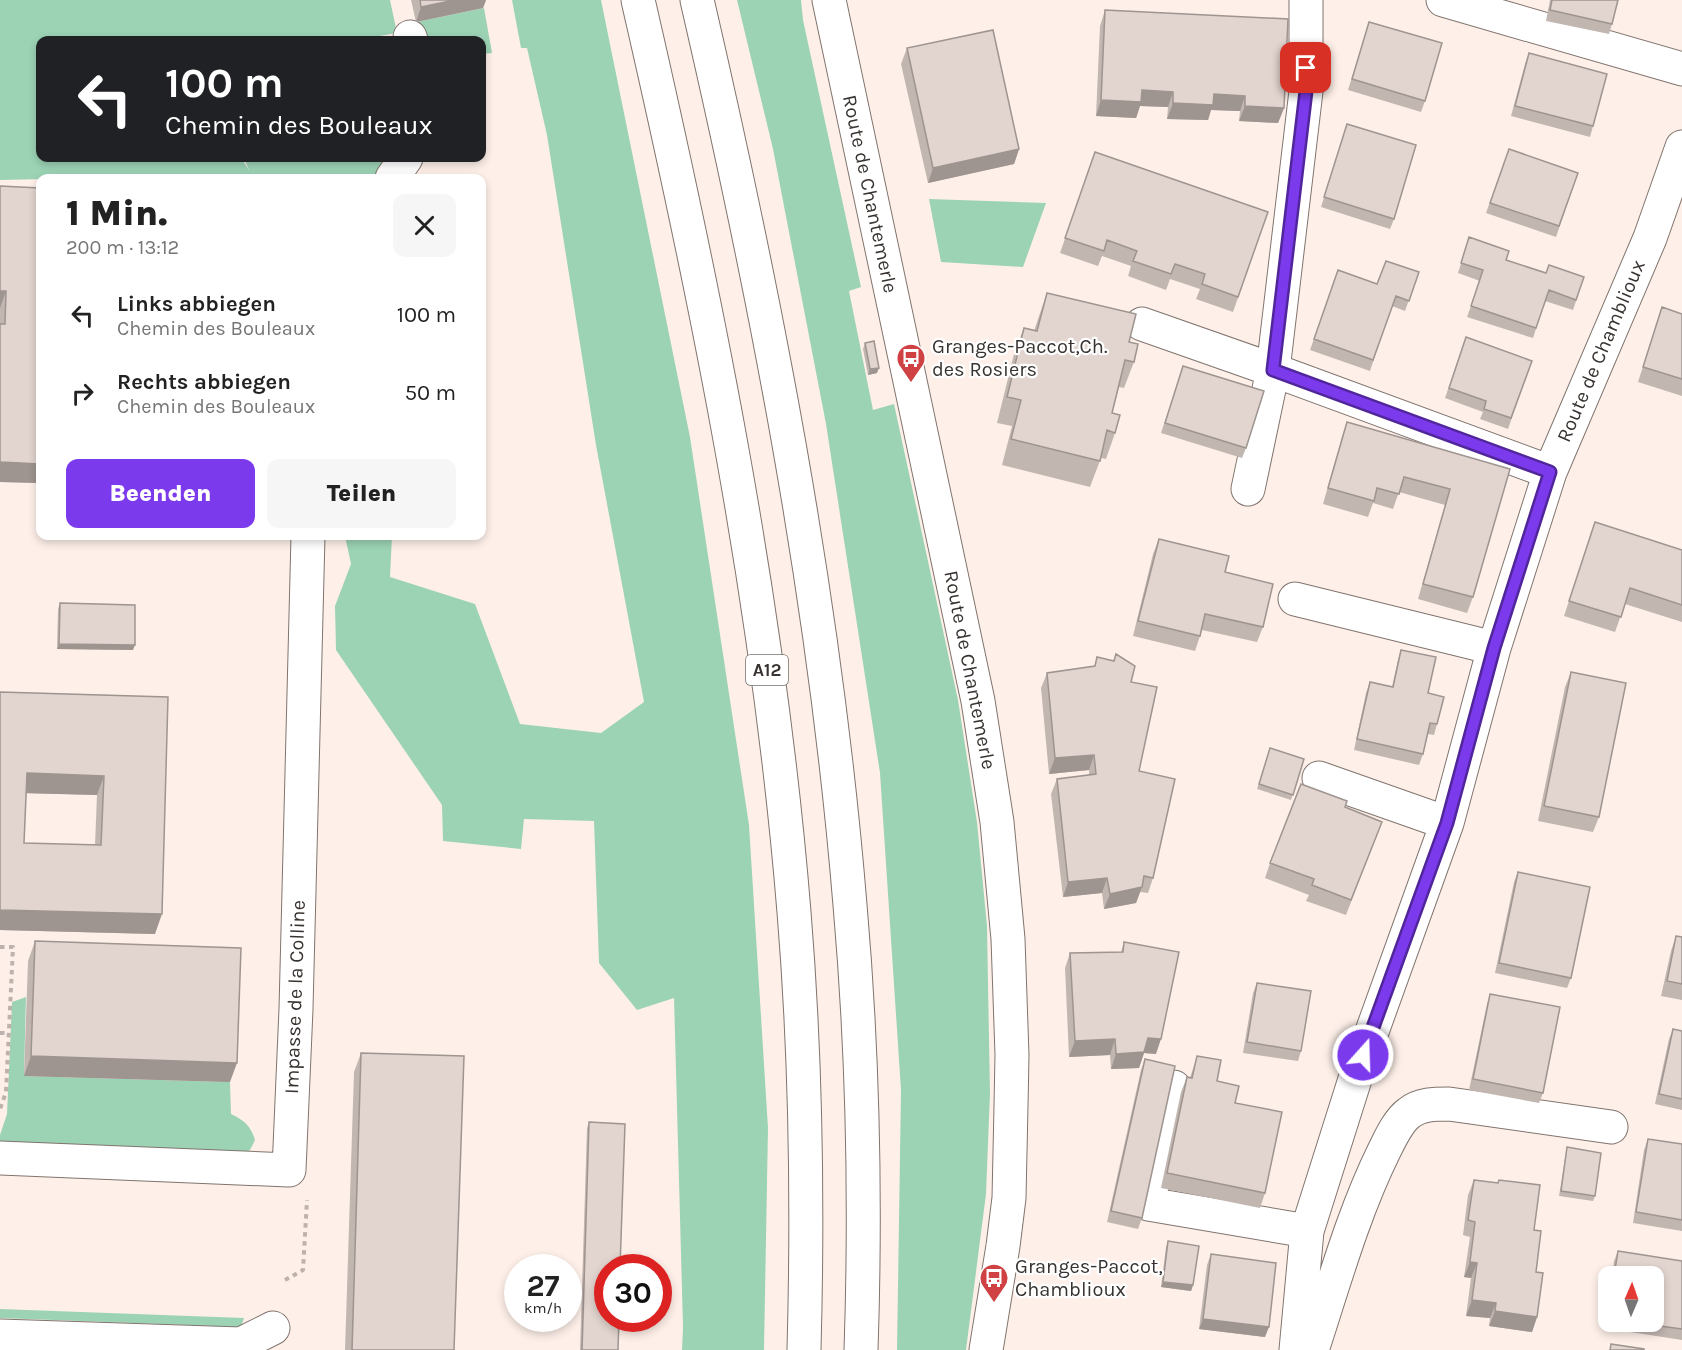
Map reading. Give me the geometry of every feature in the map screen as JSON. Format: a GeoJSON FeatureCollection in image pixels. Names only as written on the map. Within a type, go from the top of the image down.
{"type":"FeatureCollection","features":[{"type":"Feature","properties":{"kind":"main road","name":"A12"},"geometry":{"type":"LineString","coordinates":[[638,0],[679,183],[719,380],[755,591],[776,744],[794,911],[802,1019],[807,1185],[804,1350]]}},
{"type":"Feature","properties":{"kind":"main road"},"geometry":{"type":"LineString","coordinates":[[697,0],[754,262],[794,475],[827,688],[850,906],[858,1026],[864,1233],[861,1350]]}},
{"type":"Feature","properties":{"kind":"main road","name":"Route de Chantemerle"},"geometry":{"type":"LineString","coordinates":[[829,0],[978,701],[997,822],[1008,939],[1012,1055],[1011,1118],[1009,1198],[986,1350]]}},
{"type":"Feature","properties":{"kind":"main road"},"geometry":{"type":"LineString","coordinates":[[1248,489],[1273,370],[1306,91],[1306,0]]}},
{"type":"Feature","properties":{"kind":"main road"},"geometry":{"type":"LineString","coordinates":[[1443,0],[1682,69]]}},
{"type":"Feature","properties":{"kind":"main road","name":"Route de Chamblioux"},"geometry":{"type":"LineString","coordinates":[[1296,1350],[1307,1231],[1356,1076],[1447,823],[1494,648],[1550,472],[1650,238],[1682,147]]}},
{"type":"Feature","properties":{"kind":"main road"},"geometry":{"type":"LineString","coordinates":[[1142,324],[1550,472]]}},
{"type":"Feature","properties":{"kind":"main road","name":"Impasse de la Colline"},"geometry":{"type":"LineString","coordinates":[[289,1170],[296,1009],[308,540]]}},
{"type":"Feature","properties":{"kind":"main road"},"geometry":{"type":"LineString","coordinates":[[1295,599],[1494,648]]}},
{"type":"Feature","properties":{"kind":"main road"},"geometry":{"type":"LineString","coordinates":[[1319,778],[1447,823]]}},
{"type":"Feature","properties":{"kind":"main road"},"geometry":{"type":"LineString","coordinates":[[1173,1087],[1149,1204],[1307,1231]]}},
{"type":"Feature","properties":{"kind":"main road"},"geometry":{"type":"LineString","coordinates":[[1312,1350],[1346,1244],[1371,1177],[1391,1135],[1408,1113],[1425,1105],[1449,1104],[1611,1126]]}},
{"type":"Feature","properties":{"kind":"main road"},"geometry":{"type":"LineString","coordinates":[[0,1158],[289,1170]]}},
{"type":"Feature","properties":{"kind":"main road"},"geometry":{"type":"LineString","coordinates":[[0,1335],[241,1344],[273,1328]]}},
{"type":"Feature","properties":{"kind":"path"},"geometry":{"type":"LineString","coordinates":[[0,947],[13,948],[6,1092],[0,1109]]}},
{"type":"Feature","properties":{"kind":"path"},"geometry":{"type":"LineString","coordinates":[[0,1033],[9,1034]]}},
{"type":"Feature","properties":{"kind":"path"},"geometry":{"type":"LineString","coordinates":[[285,1280],[303,1270],[308,1184],[289,1170]]}},
{"type":"Feature","properties":{"kind":"green space"},"geometry":{"type":"Polygon","coordinates":[[[0,0],[390,0],[397,33],[380,36],[36,36],[36,162],[244,162],[249,170],[246,162],[391,162],[382,174],[36,174],[36,179],[0,180],[0,0]]]}},
{"type":"Feature","properties":{"kind":"green space"},"geometry":{"type":"Polygon","coordinates":[[[512,0],[601,0],[690,437],[749,825],[768,1128],[764,1350],[682,1350],[674,998],[637,1010],[599,963],[594,821],[524,819],[521,849],[443,841],[442,805],[336,650],[335,606],[351,564],[346,540],[392,540],[390,577],[475,604],[520,724],[601,733],[644,702],[596,445],[547,135],[527,48],[521,48],[512,0]]]}},
{"type":"Feature","properties":{"kind":"green space"},"geometry":{"type":"Polygon","coordinates":[[[737,0],[801,0],[803,20],[861,287],[849,291],[873,410],[894,404],[958,700],[977,822],[987,926],[990,1093],[986,1194],[966,1350],[897,1350],[901,1090],[880,773],[826,424],[773,149],[737,0]]]}},
{"type":"Feature","properties":{"kind":"green space"},"geometry":{"type":"Polygon","coordinates":[[[484,8],[492,53],[486,54],[486,36],[423,36],[416,22],[484,8]]]}},
{"type":"Feature","properties":{"kind":"green space"},"geometry":{"type":"Polygon","coordinates":[[[929,199],[1046,203],[1023,267],[941,262],[929,199]]]}},
{"type":"Feature","properties":{"kind":"green space"},"geometry":{"type":"Polygon","coordinates":[[[26,997],[24,1076],[230,1082],[231,1114],[249,1127],[255,1140],[250,1150],[243,1154],[0,1147],[0,1135],[7,1114],[12,1002],[26,997]]]}},
{"type":"Feature","properties":{"kind":"green space"},"geometry":{"type":"Polygon","coordinates":[[[0,1309],[244,1318],[241,1327],[0,1318],[0,1309]]]}},
{"type":"Feature","properties":{"kind":"building"},"geometry":{"type":"Polygon","coordinates":[[[420,0],[455,0],[421,7],[420,0]]]}},
{"type":"Feature","properties":{"kind":"building"},"geometry":{"type":"Polygon","coordinates":[[[1552,0],[1618,0],[1612,24],[1550,10],[1552,0]]]}},
{"type":"Feature","properties":{"kind":"building"},"geometry":{"type":"Polygon","coordinates":[[[1105,10],[1288,19],[1284,108],[1245,106],[1245,96],[1214,94],[1213,105],[1173,103],[1173,92],[1142,90],[1141,102],[1101,100],[1105,10]]]}},
{"type":"Feature","properties":{"kind":"building"},"geometry":{"type":"Polygon","coordinates":[[[1369,22],[1442,43],[1425,101],[1352,79],[1369,22]]]}},
{"type":"Feature","properties":{"kind":"building"},"geometry":{"type":"Polygon","coordinates":[[[993,30],[1019,149],[933,168],[907,48],[993,30]]]}},
{"type":"Feature","properties":{"kind":"building"},"geometry":{"type":"Polygon","coordinates":[[[1529,53],[1607,74],[1593,126],[1515,106],[1529,53]]]}},
{"type":"Feature","properties":{"kind":"building"},"geometry":{"type":"Polygon","coordinates":[[[1347,124],[1416,145],[1394,219],[1324,197],[1347,124]]]}},
{"type":"Feature","properties":{"kind":"building"},"geometry":{"type":"Polygon","coordinates":[[[1509,149],[1578,173],[1559,226],[1490,203],[1509,149]]]}},
{"type":"Feature","properties":{"kind":"building"},"geometry":{"type":"Polygon","coordinates":[[[1095,152],[1268,212],[1238,297],[1202,284],[1205,274],[1175,264],[1171,274],[1133,261],[1137,251],[1107,240],[1104,251],[1065,238],[1095,152]]]}},
{"type":"Feature","properties":{"kind":"building"},"geometry":{"type":"Polygon","coordinates":[[[0,186],[36,188],[36,464],[0,462],[0,324],[5,324],[6,291],[0,291],[0,186]]]}},
{"type":"Feature","properties":{"kind":"building"},"geometry":{"type":"Polygon","coordinates":[[[1469,237],[1509,251],[1506,260],[1546,273],[1549,265],[1584,277],[1576,300],[1549,290],[1536,328],[1471,306],[1483,270],[1461,263],[1469,237]]]}},
{"type":"Feature","properties":{"kind":"building"},"geometry":{"type":"Polygon","coordinates":[[[1386,261],[1419,272],[1409,301],[1396,296],[1373,360],[1314,339],[1338,270],[1377,284],[1386,261]]]}},
{"type":"Feature","properties":{"kind":"building"},"geometry":{"type":"Polygon","coordinates":[[[1047,293],[1136,314],[1129,342],[1138,344],[1134,362],[1125,360],[1112,413],[1120,415],[1115,433],[1107,430],[1100,461],[1011,439],[1021,400],[1007,397],[1024,328],[1037,331],[1047,293]]]}},
{"type":"Feature","properties":{"kind":"building"},"geometry":{"type":"Polygon","coordinates":[[[1662,307],[1682,314],[1682,379],[1643,367],[1662,307]]]}},
{"type":"Feature","properties":{"kind":"building"},"geometry":{"type":"Polygon","coordinates":[[[1466,337],[1532,361],[1511,418],[1484,409],[1486,401],[1449,388],[1466,337]]]}},
{"type":"Feature","properties":{"kind":"building"},"geometry":{"type":"Polygon","coordinates":[[[874,341],[879,368],[870,369],[865,343],[874,341]]]}},
{"type":"Feature","properties":{"kind":"building"},"geometry":{"type":"Polygon","coordinates":[[[1183,366],[1264,391],[1246,448],[1165,423],[1183,366]]]}},
{"type":"Feature","properties":{"kind":"building"},"geometry":{"type":"Polygon","coordinates":[[[1347,422],[1510,469],[1473,597],[1423,584],[1450,489],[1404,477],[1399,494],[1377,488],[1374,501],[1328,488],[1347,422]]]}},
{"type":"Feature","properties":{"kind":"building"},"geometry":{"type":"Polygon","coordinates":[[[1595,522],[1682,550],[1682,605],[1630,588],[1621,617],[1569,601],[1595,522]]]}},
{"type":"Feature","properties":{"kind":"building"},"geometry":{"type":"Polygon","coordinates":[[[1159,539],[1229,556],[1225,572],[1273,584],[1263,627],[1205,614],[1200,636],[1138,621],[1159,539]]]}},
{"type":"Feature","properties":{"kind":"building"},"geometry":{"type":"Polygon","coordinates":[[[60,603],[135,605],[135,645],[59,644],[60,603]]]}},
{"type":"Feature","properties":{"kind":"building"},"geometry":{"type":"Polygon","coordinates":[[[1401,650],[1436,657],[1428,693],[1444,697],[1437,724],[1430,723],[1423,754],[1357,739],[1370,682],[1393,687],[1401,650]]]}},
{"type":"Feature","properties":{"kind":"building"},"geometry":{"type":"Polygon","coordinates":[[[1116,654],[1135,666],[1131,682],[1157,687],[1139,771],[1175,779],[1153,878],[1144,876],[1142,887],[1110,894],[1107,878],[1068,882],[1057,779],[1096,774],[1094,755],[1055,758],[1047,673],[1095,666],[1097,657],[1114,661],[1116,654]]]}},
{"type":"Feature","properties":{"kind":"building"},"geometry":{"type":"Polygon","coordinates":[[[1571,672],[1626,683],[1599,817],[1544,806],[1571,672]]]}},
{"type":"Feature","properties":{"kind":"building"},"geometry":{"type":"Polygon","coordinates":[[[0,692],[168,697],[162,914],[0,910],[0,692]],[[27,773],[24,843],[101,845],[104,776],[27,773]]]}},
{"type":"Feature","properties":{"kind":"building"},"geometry":{"type":"Polygon","coordinates":[[[1270,748],[1304,759],[1293,795],[1259,784],[1270,748]]]}},
{"type":"Feature","properties":{"kind":"building"},"geometry":{"type":"Polygon","coordinates":[[[1301,784],[1347,801],[1345,807],[1382,822],[1351,900],[1312,885],[1314,879],[1270,863],[1301,784]]]}},
{"type":"Feature","properties":{"kind":"building"},"geometry":{"type":"Polygon","coordinates":[[[1518,872],[1590,887],[1571,978],[1499,963],[1518,872]]]}},
{"type":"Feature","properties":{"kind":"building"},"geometry":{"type":"Polygon","coordinates":[[[1676,936],[1682,937],[1682,984],[1667,981],[1676,936]]]}},
{"type":"Feature","properties":{"kind":"building"},"geometry":{"type":"Polygon","coordinates":[[[35,941],[241,948],[237,1063],[31,1056],[35,941]]]}},
{"type":"Feature","properties":{"kind":"building"},"geometry":{"type":"Polygon","coordinates":[[[1124,942],[1179,952],[1161,1039],[1148,1038],[1144,1052],[1116,1054],[1115,1039],[1075,1041],[1070,953],[1123,952],[1124,942]]]}},
{"type":"Feature","properties":{"kind":"building"},"geometry":{"type":"Polygon","coordinates":[[[1257,983],[1311,991],[1301,1051],[1247,1042],[1257,983]]]}},
{"type":"Feature","properties":{"kind":"building"},"geometry":{"type":"Polygon","coordinates":[[[1490,994],[1560,1007],[1543,1093],[1473,1079],[1490,994]]]}},
{"type":"Feature","properties":{"kind":"building"},"geometry":{"type":"Polygon","coordinates":[[[1673,1029],[1682,1031],[1682,1099],[1659,1094],[1673,1029]]]}},
{"type":"Feature","properties":{"kind":"building"},"geometry":{"type":"Polygon","coordinates":[[[361,1053],[464,1056],[454,1350],[352,1350],[361,1053]]]}},
{"type":"Feature","properties":{"kind":"building"},"geometry":{"type":"Polygon","coordinates":[[[1197,1056],[1221,1060],[1217,1081],[1239,1086],[1235,1103],[1282,1112],[1265,1193],[1167,1173],[1187,1077],[1192,1078],[1197,1056]]]}},
{"type":"Feature","properties":{"kind":"building"},"geometry":{"type":"Polygon","coordinates":[[[1145,1059],[1175,1066],[1142,1218],[1111,1211],[1145,1059]]]}},
{"type":"Feature","properties":{"kind":"building"},"geometry":{"type":"Polygon","coordinates":[[[589,1122],[625,1124],[620,1254],[594,1254],[594,1332],[619,1332],[618,1350],[582,1350],[589,1122]]]}},
{"type":"Feature","properties":{"kind":"building"},"geometry":{"type":"Polygon","coordinates":[[[1648,1139],[1682,1144],[1682,1220],[1636,1212],[1648,1139]]]}},
{"type":"Feature","properties":{"kind":"building"},"geometry":{"type":"Polygon","coordinates":[[[1567,1147],[1601,1153],[1595,1196],[1561,1191],[1567,1147]]]}},
{"type":"Feature","properties":{"kind":"building"},"geometry":{"type":"Polygon","coordinates":[[[1474,1180],[1498,1183],[1499,1180],[1540,1185],[1534,1230],[1541,1231],[1536,1272],[1543,1273],[1537,1317],[1495,1311],[1496,1303],[1472,1300],[1477,1263],[1470,1262],[1475,1222],[1468,1220],[1474,1180]]]}},
{"type":"Feature","properties":{"kind":"building"},"geometry":{"type":"Polygon","coordinates":[[[1168,1241],[1199,1246],[1193,1285],[1163,1282],[1168,1241]]]}},
{"type":"Feature","properties":{"kind":"building"},"geometry":{"type":"Polygon","coordinates":[[[1618,1251],[1682,1261],[1682,1329],[1664,1327],[1664,1266],[1616,1266],[1618,1251]]]}},
{"type":"Feature","properties":{"kind":"building"},"geometry":{"type":"Polygon","coordinates":[[[1211,1254],[1276,1263],[1269,1327],[1203,1319],[1211,1254]]]}},
{"type":"Feature","properties":{"kind":"building"},"geometry":{"type":"Polygon","coordinates":[[[1611,1344],[1644,1349],[1644,1350],[1610,1350],[1611,1344]]]}},
{"type":"Feature","properties":{"kind":"place","name":"Granges-Paccot,Ch. des Rosiers"},"geometry":{"type":"Point","coordinates":[911,384]}},
{"type":"Feature","properties":{"kind":"place","name":"Granges-Paccot, Chamblioux"},"geometry":{"type":"Point","coordinates":[994,1304]}},
{"type":"Feature","properties":{"kind":"route"},"geometry":{"type":"LineString","coordinates":[[1306,68],[1306,91],[1273,370],[1550,472],[1494,648],[1447,823],[1363,1055]]}}]}
